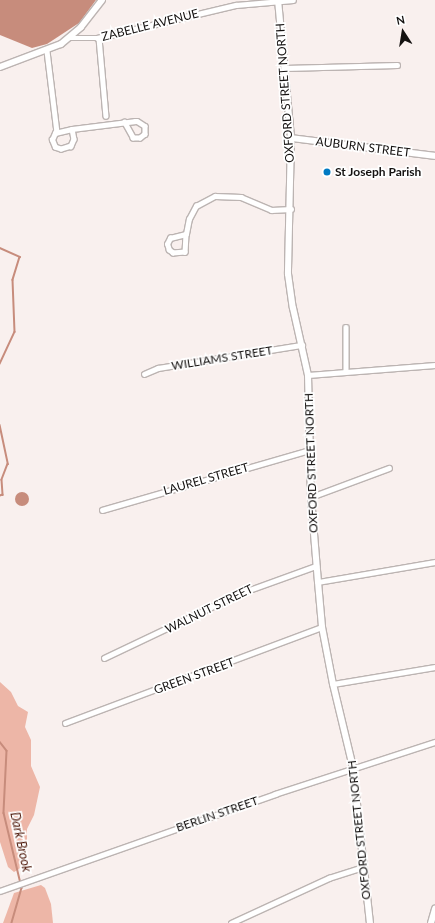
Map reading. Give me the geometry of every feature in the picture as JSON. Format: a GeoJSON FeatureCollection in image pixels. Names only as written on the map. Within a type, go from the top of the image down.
{"type":"FeatureCollection","features":[{"type":"Feature","properties":{"kind":"main road"},"geometry":{"type":"LineString","coordinates":[[0,67],[48,51],[70,38],[102,0]]}},
{"type":"Feature","properties":{"kind":"main road","name":"OXFORD STREET NORTH"},"geometry":{"type":"LineString","coordinates":[[278,1],[291,138],[291,209],[288,274],[293,308],[308,375],[311,497],[322,627],[333,684],[353,767],[362,867],[370,923]]}},
{"type":"Feature","properties":{"kind":"main road","name":"AUBURN STREET"},"geometry":{"type":"LineString","coordinates":[[291,138],[435,156]]}},
{"type":"Feature","properties":{"kind":"main road"},"geometry":{"type":"LineString","coordinates":[[431,923],[435,909]]}},
{"type":"Feature","properties":{"kind":"street","name":"ZABELLE AVENUE"},"geometry":{"type":"LineString","coordinates":[[70,38],[99,38],[236,5],[293,0]]}},
{"type":"Feature","properties":{"kind":"street"},"geometry":{"type":"LineString","coordinates":[[99,38],[106,116]]}},
{"type":"Feature","properties":{"kind":"street"},"geometry":{"type":"LineString","coordinates":[[48,51],[57,132]]}},
{"type":"Feature","properties":{"kind":"street"},"geometry":{"type":"LineString","coordinates":[[284,68],[397,65]]}},
{"type":"Feature","properties":{"kind":"street"},"geometry":{"type":"LineString","coordinates":[[72,129],[73,143],[66,148],[59,148],[53,144],[52,138],[57,132],[72,129],[124,122],[141,122],[145,126],[144,134],[138,139],[131,137],[124,122]]}},
{"type":"Feature","properties":{"kind":"street"},"geometry":{"type":"LineString","coordinates":[[186,234],[170,238],[167,245],[170,252],[185,252],[189,219],[196,206],[215,196],[237,196],[271,210],[291,209]]}},
{"type":"Feature","properties":{"kind":"street"},"geometry":{"type":"LineString","coordinates":[[346,327],[346,371]]}},
{"type":"Feature","properties":{"kind":"street","name":"WILLIAMS STREET"},"geometry":{"type":"LineString","coordinates":[[144,374],[158,368],[302,345]]}},
{"type":"Feature","properties":{"kind":"street"},"geometry":{"type":"LineString","coordinates":[[308,375],[435,365]]}},
{"type":"Feature","properties":{"kind":"street","name":"LAUREL STREET"},"geometry":{"type":"LineString","coordinates":[[102,510],[310,450]]}},
{"type":"Feature","properties":{"kind":"street"},"geometry":{"type":"LineString","coordinates":[[311,497],[389,468]]}},
{"type":"Feature","properties":{"kind":"street"},"geometry":{"type":"LineString","coordinates":[[318,582],[435,562]]}},
{"type":"Feature","properties":{"kind":"street","name":"WALNUT STREET"},"geometry":{"type":"LineString","coordinates":[[104,658],[241,593],[316,566]]}},
{"type":"Feature","properties":{"kind":"street","name":"GREEN STREET"},"geometry":{"type":"LineString","coordinates":[[65,724],[322,627]]}},
{"type":"Feature","properties":{"kind":"street"},"geometry":{"type":"LineString","coordinates":[[333,684],[435,667]]}},
{"type":"Feature","properties":{"kind":"street","name":"BERLIN STREET"},"geometry":{"type":"LineString","coordinates":[[0,891],[353,767],[435,742]]}},
{"type":"Feature","properties":{"kind":"street"},"geometry":{"type":"LineString","coordinates":[[231,923],[329,878],[362,867]]}},
{"type":"Feature","properties":{"kind":"shaded area"},"geometry":{"type":"Polygon","coordinates":[[[0,0],[96,0],[79,23],[47,44],[32,48],[0,35],[0,0]]]}},
{"type":"Feature","properties":{"kind":"shaded area"},"geometry":{"type":"Polygon","coordinates":[[[19,492],[25,492],[29,496],[29,502],[25,506],[19,506],[15,502],[15,496],[19,492]]]}},
{"type":"Feature","properties":{"kind":"shaded area"},"geometry":{"type":"Polygon","coordinates":[[[0,682],[11,692],[18,706],[28,712],[25,727],[31,740],[31,766],[40,787],[34,815],[27,829],[27,849],[24,861],[19,869],[14,872],[8,867],[0,842],[0,682]]]}},
{"type":"Feature","properties":{"kind":"shaded area"},"geometry":{"type":"Polygon","coordinates":[[[41,885],[45,888],[51,904],[53,923],[3,923],[14,893],[41,885]]]}},
{"type":"Feature","properties":{"kind":"waterway","name":"Dark Brook"},"geometry":{"type":"LineString","coordinates":[[0,248],[20,257],[13,280],[15,332],[0,364]]}},
{"type":"Feature","properties":{"kind":"waterway","name":"Dark Brook"},"geometry":{"type":"LineString","coordinates":[[0,425],[8,464],[2,480],[3,495],[0,496]]}},
{"type":"Feature","properties":{"kind":"waterway","name":"Dark Brook"},"geometry":{"type":"LineString","coordinates":[[0,742],[7,751],[4,813],[22,888],[12,923]]}},
{"type":"Feature","properties":{"kind":"place","name":"St Joseph Parish"},"geometry":{"type":"Point","coordinates":[327,172]}}]}
